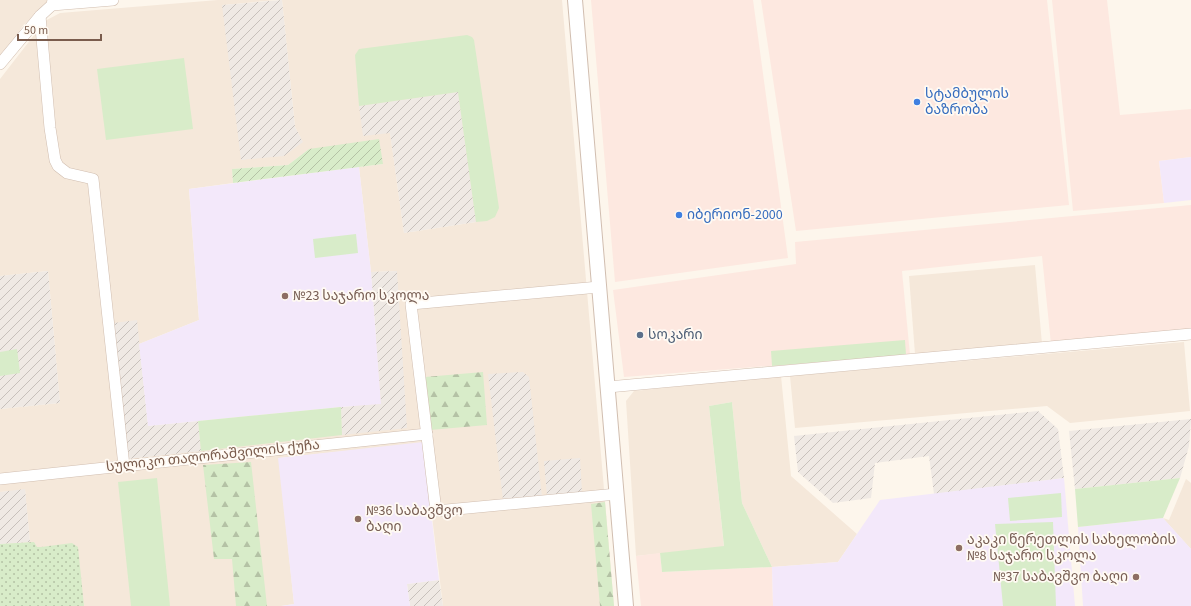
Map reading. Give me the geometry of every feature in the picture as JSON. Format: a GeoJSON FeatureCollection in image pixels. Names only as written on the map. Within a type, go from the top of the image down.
{"type":"FeatureCollection","features":[{"type":"Feature","properties":{"kind":"street"},"geometry":{"type":"LineString","coordinates":[[0,64],[52,3],[114,0]]}},
{"type":"Feature","properties":{"kind":"street"},"geometry":{"type":"LineString","coordinates":[[575,0],[626,606]]}},
{"type":"Feature","properties":{"kind":"street"},"geometry":{"type":"LineString","coordinates":[[40,16],[50,128],[55,160],[58,166],[67,173],[93,179],[124,466]]}},
{"type":"Feature","properties":{"kind":"street"},"geometry":{"type":"LineString","coordinates":[[599,287],[410,304],[436,511],[617,494]]}},
{"type":"Feature","properties":{"kind":"street"},"geometry":{"type":"LineString","coordinates":[[608,387],[1191,334]]}},
{"type":"Feature","properties":{"kind":"street","name":"სულიკო თაღორაშვილის ქუჩა"},"geometry":{"type":"LineString","coordinates":[[0,479],[427,434]]}},
{"type":"Feature","properties":{"kind":"shaded area"},"geometry":{"type":"Polygon","coordinates":[[[0,0],[76,0],[46,3],[22,27],[0,61],[0,0]]]}},
{"type":"Feature","properties":{"kind":"shaded area"},"geometry":{"type":"Polygon","coordinates":[[[218,0],[276,0],[223,5],[303,142],[295,127],[282,0],[562,0],[614,606],[443,606],[423,443],[279,458],[294,604],[281,606],[0,606],[0,544],[30,542],[25,490],[0,492],[0,409],[60,403],[48,271],[0,276],[0,79],[45,21],[60,13],[218,0]],[[390,132],[404,233],[476,222],[390,132]],[[309,149],[288,165],[232,169],[233,183],[189,189],[199,320],[139,344],[136,320],[128,459],[341,407],[342,435],[397,271],[371,272],[359,167],[383,164],[309,149]]]}},
{"type":"Feature","properties":{"kind":"shaded area"},"geometry":{"type":"Polygon","coordinates":[[[282,0],[295,127],[303,142],[284,156],[241,160],[222,5],[282,0]]]}},
{"type":"Feature","properties":{"kind":"shaded area"},"geometry":{"type":"Polygon","coordinates":[[[591,0],[753,0],[788,258],[615,282],[591,0]]]}},
{"type":"Feature","properties":{"kind":"shaded area","name":"სტამბულის ბაზრობა"},"geometry":{"type":"Polygon","coordinates":[[[761,0],[1047,0],[1069,205],[796,231],[761,0]]]}},
{"type":"Feature","properties":{"kind":"shaded area"},"geometry":{"type":"Polygon","coordinates":[[[1052,0],[1107,0],[1120,115],[1191,109],[1191,157],[1159,161],[1164,203],[1073,211],[1052,0]]]}},
{"type":"Feature","properties":{"kind":"shaded area"},"geometry":{"type":"Polygon","coordinates":[[[458,92],[476,222],[404,233],[390,133],[363,136],[359,106],[458,92]]]}},
{"type":"Feature","properties":{"kind":"shaded area"},"geometry":{"type":"Polygon","coordinates":[[[1191,157],[1191,200],[1164,203],[1159,161],[1191,157]]]}},
{"type":"Feature","properties":{"kind":"shaded area","name":"№23 საჯარო სკოლა"},"geometry":{"type":"Polygon","coordinates":[[[359,167],[371,272],[381,404],[148,426],[139,344],[199,320],[189,189],[359,167]]]}},
{"type":"Feature","properties":{"kind":"shaded area"},"geometry":{"type":"Polygon","coordinates":[[[1191,205],[1191,331],[1051,344],[1042,256],[902,271],[910,355],[624,377],[613,290],[796,264],[795,242],[1191,205]]]}},
{"type":"Feature","properties":{"kind":"shaded area"},"geometry":{"type":"Polygon","coordinates":[[[1035,265],[1042,344],[915,354],[909,276],[1035,265]]]}},
{"type":"Feature","properties":{"kind":"shaded area"},"geometry":{"type":"Polygon","coordinates":[[[48,271],[60,403],[0,409],[0,276],[48,271]]]}},
{"type":"Feature","properties":{"kind":"shaded area"},"geometry":{"type":"Polygon","coordinates":[[[397,271],[407,428],[342,435],[341,407],[381,404],[371,272],[397,271]]]}},
{"type":"Feature","properties":{"kind":"shaded area"},"geometry":{"type":"Polygon","coordinates":[[[137,320],[148,426],[198,421],[201,451],[128,459],[114,323],[137,320]]]}},
{"type":"Feature","properties":{"kind":"shaded area"},"geometry":{"type":"Polygon","coordinates":[[[1184,342],[1190,411],[1070,423],[1047,406],[795,428],[790,376],[1184,342]]]}},
{"type":"Feature","properties":{"kind":"shaded area"},"geometry":{"type":"Polygon","coordinates":[[[523,372],[529,377],[542,497],[503,500],[488,374],[523,372]]]}},
{"type":"Feature","properties":{"kind":"shaded area"},"geometry":{"type":"Polygon","coordinates":[[[781,376],[791,476],[857,534],[838,562],[772,567],[742,503],[732,402],[709,406],[724,547],[636,556],[626,401],[634,391],[781,376]]]}},
{"type":"Feature","properties":{"kind":"shaded area"},"geometry":{"type":"Polygon","coordinates":[[[1038,411],[1058,429],[1064,478],[934,494],[929,456],[875,463],[871,498],[833,503],[798,472],[794,436],[1038,411]]]}},
{"type":"Feature","properties":{"kind":"shaded area"},"geometry":{"type":"Polygon","coordinates":[[[1191,419],[1189,446],[1180,478],[1075,489],[1069,431],[1191,419]]]}},
{"type":"Feature","properties":{"kind":"shaded area","name":"№36 საბავშვო ბაღი"},"geometry":{"type":"Polygon","coordinates":[[[423,442],[439,580],[407,584],[410,606],[281,606],[294,604],[278,458],[423,442]]]}},
{"type":"Feature","properties":{"kind":"shaded area"},"geometry":{"type":"Polygon","coordinates":[[[580,458],[582,493],[547,496],[544,461],[580,458]]]}},
{"type":"Feature","properties":{"kind":"shaded area","name":"აკაკი წერეთლის სახელობის №8 საჯარო სკოლა"},"geometry":{"type":"Polygon","coordinates":[[[1064,478],[1075,606],[773,606],[772,567],[838,562],[880,500],[1064,478]]]}},
{"type":"Feature","properties":{"kind":"shaded area"},"geometry":{"type":"Polygon","coordinates":[[[1186,479],[1191,483],[1191,549],[1163,518],[1169,520],[1186,479]]]}},
{"type":"Feature","properties":{"kind":"shaded area"},"geometry":{"type":"Polygon","coordinates":[[[25,489],[30,542],[0,544],[0,492],[25,489]]]}},
{"type":"Feature","properties":{"kind":"shaded area","name":"№37 საბავშვო ბაღი"},"geometry":{"type":"Polygon","coordinates":[[[1163,518],[1191,549],[1191,606],[1083,606],[1078,527],[1163,518]]]}},
{"type":"Feature","properties":{"kind":"shaded area"},"geometry":{"type":"Polygon","coordinates":[[[660,553],[662,572],[772,567],[773,606],[641,606],[636,556],[660,553]]]}},
{"type":"Feature","properties":{"kind":"shaded area"},"geometry":{"type":"Polygon","coordinates":[[[439,580],[443,606],[410,606],[407,584],[439,580]]]}},
{"type":"Feature","properties":{"kind":"green space"},"geometry":{"type":"Polygon","coordinates":[[[467,35],[472,37],[474,40],[499,208],[495,217],[487,221],[476,222],[458,92],[359,106],[355,55],[359,49],[467,35]]]}},
{"type":"Feature","properties":{"kind":"green space"},"geometry":{"type":"Polygon","coordinates":[[[184,58],[193,129],[106,140],[97,69],[184,58]]]}},
{"type":"Feature","properties":{"kind":"green space"},"geometry":{"type":"Polygon","coordinates":[[[379,139],[383,164],[233,183],[232,169],[288,165],[309,149],[379,139]]]}},
{"type":"Feature","properties":{"kind":"green space"},"geometry":{"type":"Polygon","coordinates":[[[356,234],[358,253],[315,258],[313,239],[356,234]]]}},
{"type":"Feature","properties":{"kind":"green space"},"geometry":{"type":"Polygon","coordinates":[[[905,340],[906,355],[772,366],[771,351],[905,340]]]}},
{"type":"Feature","properties":{"kind":"green space"},"geometry":{"type":"Polygon","coordinates":[[[17,349],[20,373],[0,376],[0,352],[17,349]]]}},
{"type":"Feature","properties":{"kind":"green space"},"geometry":{"type":"Polygon","coordinates":[[[483,372],[487,425],[430,430],[425,377],[483,372]]]}},
{"type":"Feature","properties":{"kind":"green space"},"geometry":{"type":"Polygon","coordinates":[[[732,402],[742,503],[772,567],[662,572],[660,553],[724,546],[709,406],[732,402]]]}},
{"type":"Feature","properties":{"kind":"green space"},"geometry":{"type":"Polygon","coordinates":[[[341,407],[342,435],[201,451],[198,421],[341,407]]]}},
{"type":"Feature","properties":{"kind":"green space"},"geometry":{"type":"Polygon","coordinates":[[[251,462],[267,606],[236,606],[232,559],[214,559],[203,465],[251,462]]]}},
{"type":"Feature","properties":{"kind":"green space"},"geometry":{"type":"Polygon","coordinates":[[[157,478],[170,606],[131,606],[118,482],[157,478]]]}},
{"type":"Feature","properties":{"kind":"green space"},"geometry":{"type":"Polygon","coordinates":[[[1180,478],[1163,518],[1078,527],[1075,489],[1180,478]]]}},
{"type":"Feature","properties":{"kind":"green space"},"geometry":{"type":"Polygon","coordinates":[[[1061,493],[1062,517],[1010,521],[1008,498],[1061,493]]]}},
{"type":"Feature","properties":{"kind":"green space"},"geometry":{"type":"Polygon","coordinates":[[[605,502],[614,606],[600,606],[591,504],[605,502]]]}},
{"type":"Feature","properties":{"kind":"green space"},"geometry":{"type":"Polygon","coordinates":[[[1053,522],[1056,606],[1003,606],[995,524],[1053,522]]]}},
{"type":"Feature","properties":{"kind":"green space"},"geometry":{"type":"Polygon","coordinates":[[[34,542],[37,547],[72,543],[78,547],[84,606],[0,606],[0,544],[34,542]]]}},
{"type":"Feature","properties":{"kind":"place","name":"სტამბულის ბაზრობა"},"geometry":{"type":"Point","coordinates":[917,102]}},
{"type":"Feature","properties":{"kind":"place","name":"იბერიონ-2000"},"geometry":{"type":"Point","coordinates":[679,215]}},
{"type":"Feature","properties":{"kind":"place","name":"№23 საჯარო სკოლა"},"geometry":{"type":"Point","coordinates":[285,296]}},
{"type":"Feature","properties":{"kind":"place","name":"სოკარი"},"geometry":{"type":"Point","coordinates":[640,335]}},
{"type":"Feature","properties":{"kind":"place","name":"№36 საბავშვო ბაღი"},"geometry":{"type":"Point","coordinates":[358,519]}},
{"type":"Feature","properties":{"kind":"place","name":"აკაკი წერეთლის სახელობის №8 საჯარო სკოლა"},"geometry":{"type":"Point","coordinates":[959,548]}},
{"type":"Feature","properties":{"kind":"place","name":"№37 საბავშვო ბაღი"},"geometry":{"type":"Point","coordinates":[1136,577]}}]}
